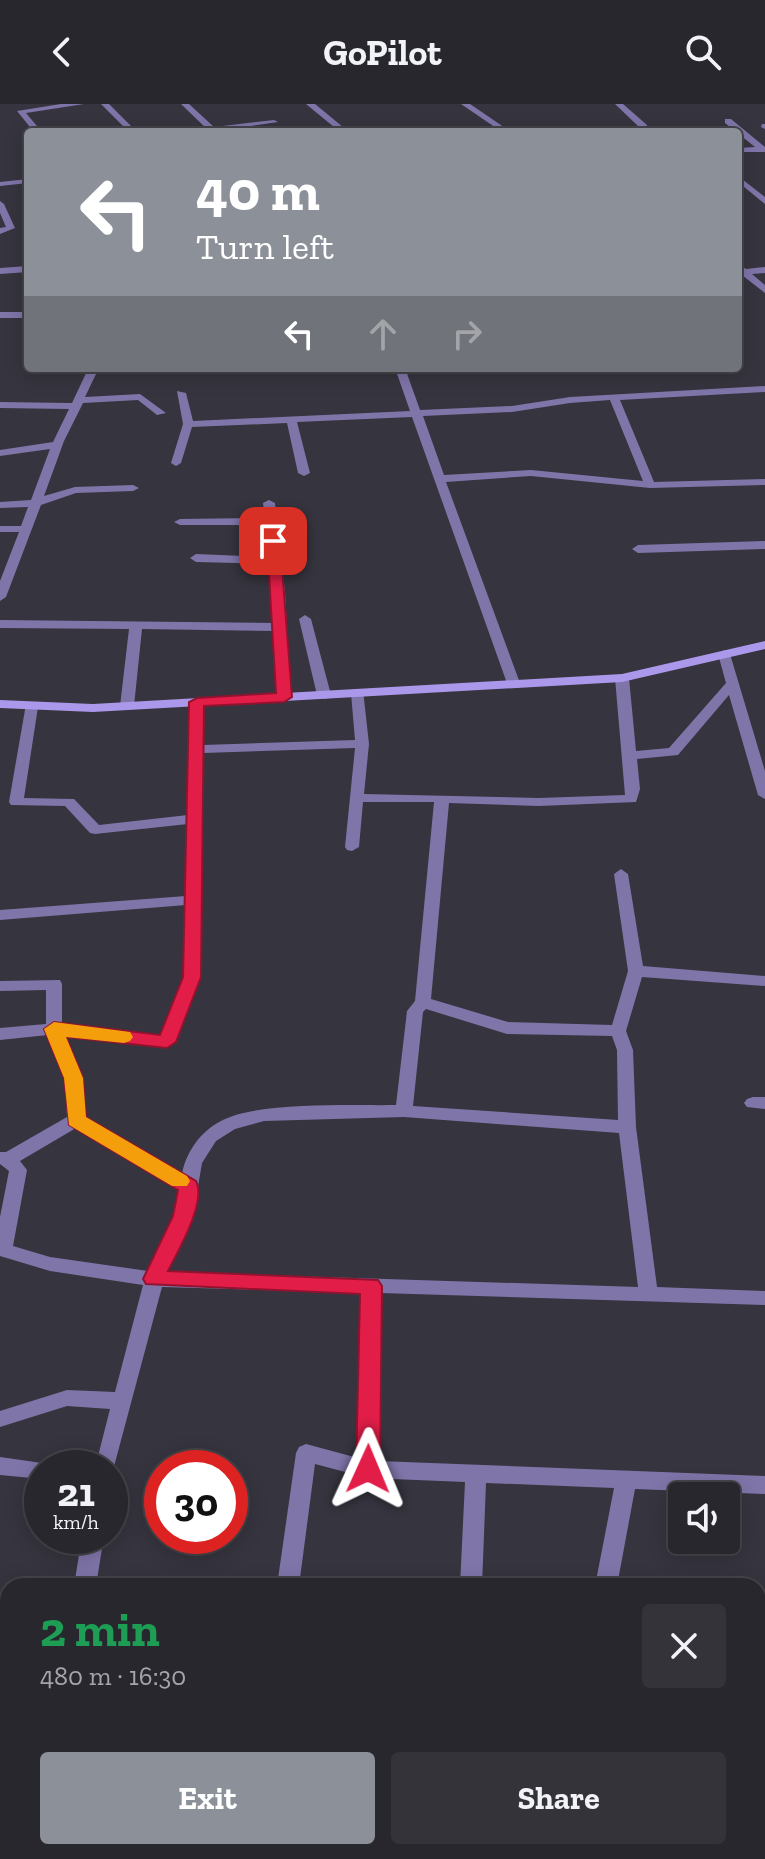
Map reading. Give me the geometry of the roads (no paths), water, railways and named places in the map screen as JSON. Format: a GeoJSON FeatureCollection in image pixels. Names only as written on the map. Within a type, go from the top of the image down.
{"type":"FeatureCollection","features":[{"type":"Feature","properties":{"kind":"main road"},"geometry":{"type":"LineString","coordinates":[[0,704],[31,707],[127,706],[622,678],[765,645]]}},
{"type":"Feature","properties":{"kind":"street"},"geometry":{"type":"LineString","coordinates":[[35,128],[21,111],[80,104]]}},
{"type":"Feature","properties":{"kind":"street"},"geometry":{"type":"LineString","coordinates":[[105,104],[129,128]]}},
{"type":"Feature","properties":{"kind":"street"},"geometry":{"type":"LineString","coordinates":[[185,104],[210,128]]}},
{"type":"Feature","properties":{"kind":"street"},"geometry":{"type":"LineString","coordinates":[[310,104],[340,128]]}},
{"type":"Feature","properties":{"kind":"street"},"geometry":{"type":"LineString","coordinates":[[465,104],[501,128]]}},
{"type":"Feature","properties":{"kind":"street"},"geometry":{"type":"LineString","coordinates":[[619,104],[644,127],[638,128]]}},
{"type":"Feature","properties":{"kind":"street"},"geometry":{"type":"LineString","coordinates":[[728,121],[737,128]]}},
{"type":"Feature","properties":{"kind":"street"},"geometry":{"type":"LineString","coordinates":[[233,128],[274,122]]}},
{"type":"Feature","properties":{"kind":"street"},"geometry":{"type":"LineString","coordinates":[[742,132],[764,150]]}},
{"type":"Feature","properties":{"kind":"street"},"geometry":{"type":"LineString","coordinates":[[742,150],[764,150]]}},
{"type":"Feature","properties":{"kind":"street"},"geometry":{"type":"LineString","coordinates":[[0,184],[24,181]]}},
{"type":"Feature","properties":{"kind":"street"},"geometry":{"type":"LineString","coordinates":[[742,181],[765,201]]}},
{"type":"Feature","properties":{"kind":"street"},"geometry":{"type":"LineString","coordinates":[[0,204],[11,228],[0,231]]}},
{"type":"Feature","properties":{"kind":"street"},"geometry":{"type":"LineString","coordinates":[[0,271],[24,269]]}},
{"type":"Feature","properties":{"kind":"street"},"geometry":{"type":"LineString","coordinates":[[742,269],[765,270]]}},
{"type":"Feature","properties":{"kind":"street"},"geometry":{"type":"LineString","coordinates":[[742,270],[765,290]]}},
{"type":"Feature","properties":{"kind":"street"},"geometry":{"type":"LineString","coordinates":[[0,315],[24,315]]}},
{"type":"Feature","properties":{"kind":"street"},"geometry":{"type":"LineString","coordinates":[[0,597],[4,576],[90,372]]}},
{"type":"Feature","properties":{"kind":"street"},"geometry":{"type":"LineString","coordinates":[[401,372],[513,683]]}},
{"type":"Feature","properties":{"kind":"street"},"geometry":{"type":"LineString","coordinates":[[188,424],[416,415],[512,409],[570,400],[765,389]]}},
{"type":"Feature","properties":{"kind":"street"},"geometry":{"type":"LineString","coordinates":[[176,463],[188,424],[181,393]]}},
{"type":"Feature","properties":{"kind":"street"},"geometry":{"type":"LineString","coordinates":[[0,405],[140,397],[161,413]]}},
{"type":"Feature","properties":{"kind":"street"},"geometry":{"type":"LineString","coordinates":[[614,397],[650,485]]}},
{"type":"Feature","properties":{"kind":"street"},"geometry":{"type":"LineString","coordinates":[[292,422],[304,473]]}},
{"type":"Feature","properties":{"kind":"street"},"geometry":{"type":"LineString","coordinates":[[0,453],[57,445]]}},
{"type":"Feature","properties":{"kind":"street"},"geometry":{"type":"LineString","coordinates":[[439,479],[531,473],[650,485],[765,482]]}},
{"type":"Feature","properties":{"kind":"street"},"geometry":{"type":"LineString","coordinates":[[0,505],[35,503],[75,490],[133,488]]}},
{"type":"Feature","properties":{"kind":"street"},"geometry":{"type":"LineString","coordinates":[[269,503],[281,627],[284,697]]}},
{"type":"Feature","properties":{"kind":"street"},"geometry":{"type":"LineString","coordinates":[[180,522],[271,521]]}},
{"type":"Feature","properties":{"kind":"street"},"geometry":{"type":"LineString","coordinates":[[0,529],[26,529]]}},
{"type":"Feature","properties":{"kind":"street"},"geometry":{"type":"LineString","coordinates":[[638,549],[765,545]]}},
{"type":"Feature","properties":{"kind":"street"},"geometry":{"type":"LineString","coordinates":[[196,558],[275,561]]}},
{"type":"Feature","properties":{"kind":"street"},"geometry":{"type":"LineString","coordinates":[[305,619],[324,695]]}},
{"type":"Feature","properties":{"kind":"street"},"geometry":{"type":"LineString","coordinates":[[0,624],[281,627]]}},
{"type":"Feature","properties":{"kind":"street"},"geometry":{"type":"LineString","coordinates":[[127,706],[136,626]]}},
{"type":"Feature","properties":{"kind":"street"},"geometry":{"type":"LineString","coordinates":[[724,654],[765,795]]}},
{"type":"Feature","properties":{"kind":"street"},"geometry":{"type":"LineString","coordinates":[[357,798],[539,802],[631,799],[633,789],[622,678]]}},
{"type":"Feature","properties":{"kind":"street"},"geometry":{"type":"LineString","coordinates":[[630,756],[673,752],[733,683]]}},
{"type":"Feature","properties":{"kind":"street"},"geometry":{"type":"LineString","coordinates":[[352,847],[362,744],[358,693]]}},
{"type":"Feature","properties":{"kind":"street"},"geometry":{"type":"LineString","coordinates":[[0,1034],[54,1029],[167,1042],[192,977],[197,702]]}},
{"type":"Feature","properties":{"kind":"street"},"geometry":{"type":"LineString","coordinates":[[31,707],[16,802],[69,802],[95,830],[194,819]]}},
{"type":"Feature","properties":{"kind":"street"},"geometry":{"type":"LineString","coordinates":[[195,749],[362,744]]}},
{"type":"Feature","properties":{"kind":"street"},"geometry":{"type":"LineString","coordinates":[[404,1111],[415,1011],[423,1002],[442,798]]}},
{"type":"Feature","properties":{"kind":"street"},"geometry":{"type":"LineString","coordinates":[[621,874],[636,971],[618,1031],[625,1050],[627,1127],[648,1294]]}},
{"type":"Feature","properties":{"kind":"street"},"geometry":{"type":"LineString","coordinates":[[0,915],[192,900]]}},
{"type":"Feature","properties":{"kind":"street"},"geometry":{"type":"LineString","coordinates":[[636,971],[765,981]]}},
{"type":"Feature","properties":{"kind":"street"},"geometry":{"type":"LineString","coordinates":[[0,986],[54,984],[54,1029],[73,1078],[76,1120]]}},
{"type":"Feature","properties":{"kind":"street"},"geometry":{"type":"LineString","coordinates":[[423,1002],[507,1028],[618,1031]]}},
{"type":"Feature","properties":{"kind":"street"},"geometry":{"type":"LineString","coordinates":[[110,1450],[154,1279],[184,1216],[193,1162],[210,1137],[229,1124],[264,1115],[404,1111],[627,1127]]}},
{"type":"Feature","properties":{"kind":"street"},"geometry":{"type":"LineString","coordinates":[[76,1120],[4,1158],[18,1170],[2,1250],[50,1264],[154,1279],[765,1298]]}},
{"type":"Feature","properties":{"kind":"street"},"geometry":{"type":"LineString","coordinates":[[76,1120],[189,1187]]}},
{"type":"Feature","properties":{"kind":"street"},"geometry":{"type":"LineString","coordinates":[[368,1469],[371,1286]]}},
{"type":"Feature","properties":{"kind":"street"},"geometry":{"type":"LineString","coordinates":[[0,1419],[67,1398],[122,1401]]}},
{"type":"Feature","properties":{"kind":"street"},"geometry":{"type":"LineString","coordinates":[[289,1578],[306,1453],[368,1469],[765,1485]]}},
{"type":"Feature","properties":{"kind":"street"},"geometry":{"type":"LineString","coordinates":[[0,1466],[24,1468]]}},
{"type":"Feature","properties":{"kind":"street"},"geometry":{"type":"LineString","coordinates":[[471,1578],[476,1474]]}},
{"type":"Feature","properties":{"kind":"street"},"geometry":{"type":"LineString","coordinates":[[608,1578],[626,1480]]}},
{"type":"Feature","properties":{"kind":"street"},"geometry":{"type":"LineString","coordinates":[[86,1578],[90,1554]]}}]}
